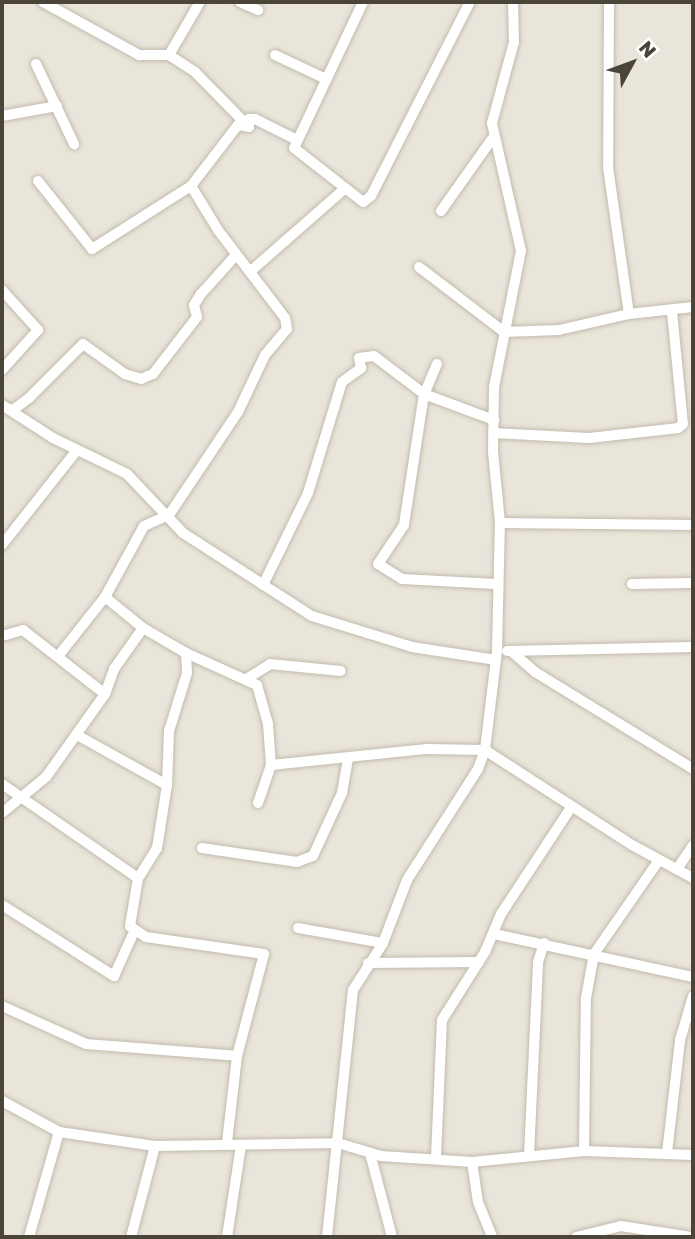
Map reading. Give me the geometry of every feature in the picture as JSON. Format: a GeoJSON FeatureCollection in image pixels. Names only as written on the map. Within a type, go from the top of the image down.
{"type":"FeatureCollection","features":[{"type":"Feature","properties":{"kind":"street"},"geometry":{"type":"LineString","coordinates":[[43,2],[139,55],[169,55],[195,72],[249,127]]}},
{"type":"Feature","properties":{"kind":"street"},"geometry":{"type":"LineString","coordinates":[[169,55],[200,2]]}},
{"type":"Feature","properties":{"kind":"street"},"geometry":{"type":"LineString","coordinates":[[240,2],[258,10]]}},
{"type":"Feature","properties":{"kind":"street"},"geometry":{"type":"LineString","coordinates":[[363,2],[324,78],[297,140],[295,152],[342,190],[363,202],[370,196],[470,2]]}},
{"type":"Feature","properties":{"kind":"street"},"geometry":{"type":"LineString","coordinates":[[327,1237],[353,990],[383,943],[407,880],[478,769],[485,750],[497,655],[496,584],[500,523],[493,433],[494,387],[521,251],[512,202],[492,139],[495,106],[514,42],[513,2]]}},
{"type":"Feature","properties":{"kind":"street"},"geometry":{"type":"LineString","coordinates":[[609,2],[608,167],[629,314]]}},
{"type":"Feature","properties":{"kind":"street"},"geometry":{"type":"LineString","coordinates":[[275,55],[324,78]]}},
{"type":"Feature","properties":{"kind":"street"},"geometry":{"type":"LineString","coordinates":[[36,64],[74,144]]}},
{"type":"Feature","properties":{"kind":"street"},"geometry":{"type":"LineString","coordinates":[[2,116],[57,106]]}},
{"type":"Feature","properties":{"kind":"street"},"geometry":{"type":"LineString","coordinates":[[249,127],[249,120],[255,119],[297,140]]}},
{"type":"Feature","properties":{"kind":"street"},"geometry":{"type":"LineString","coordinates":[[38,181],[92,249],[191,186],[238,125],[249,127]]}},
{"type":"Feature","properties":{"kind":"street"},"geometry":{"type":"LineString","coordinates":[[441,211],[492,139]]}},
{"type":"Feature","properties":{"kind":"street"},"geometry":{"type":"LineString","coordinates":[[59,655],[105,597],[144,526],[169,515],[238,412],[265,355],[287,329],[285,318],[252,270],[236,255],[191,186]]}},
{"type":"Feature","properties":{"kind":"street"},"geometry":{"type":"LineString","coordinates":[[252,270],[342,190]]}},
{"type":"Feature","properties":{"kind":"street"},"geometry":{"type":"LineString","coordinates":[[3,409],[13,410],[29,398],[83,344],[125,374],[141,379],[153,373],[197,317],[194,305],[236,255]]}},
{"type":"Feature","properties":{"kind":"street"},"geometry":{"type":"LineString","coordinates":[[419,267],[504,332],[559,330],[629,314],[672,312],[693,307]]}},
{"type":"Feature","properties":{"kind":"street"},"geometry":{"type":"LineString","coordinates":[[2,290],[38,330],[2,370]]}},
{"type":"Feature","properties":{"kind":"street"},"geometry":{"type":"LineString","coordinates":[[493,433],[589,438],[678,428],[683,424],[672,312]]}},
{"type":"Feature","properties":{"kind":"street"},"geometry":{"type":"LineString","coordinates":[[263,585],[308,493],[342,382],[361,368],[359,358],[374,356],[424,394],[494,420]]}},
{"type":"Feature","properties":{"kind":"street"},"geometry":{"type":"LineString","coordinates":[[437,364],[424,394],[404,525],[378,564],[402,579],[496,584]]}},
{"type":"Feature","properties":{"kind":"street"},"geometry":{"type":"LineString","coordinates":[[3,409],[127,474],[169,515],[183,533],[312,616],[344,629],[412,648],[497,655],[511,651],[693,647]]}},
{"type":"Feature","properties":{"kind":"street"},"geometry":{"type":"LineString","coordinates":[[2,545],[77,450]]}},
{"type":"Feature","properties":{"kind":"street"},"geometry":{"type":"LineString","coordinates":[[500,523],[693,525]]}},
{"type":"Feature","properties":{"kind":"street"},"geometry":{"type":"LineString","coordinates":[[632,584],[693,583]]}},
{"type":"Feature","properties":{"kind":"street"},"geometry":{"type":"LineString","coordinates":[[105,597],[143,628],[186,653],[248,678],[257,685],[264,701],[271,765],[258,803]]}},
{"type":"Feature","properties":{"kind":"street"},"geometry":{"type":"LineString","coordinates":[[2,813],[46,777],[105,694],[114,668],[143,628]]}},
{"type":"Feature","properties":{"kind":"street"},"geometry":{"type":"LineString","coordinates":[[2,636],[23,630],[59,655],[105,694]]}},
{"type":"Feature","properties":{"kind":"street"},"geometry":{"type":"LineString","coordinates":[[511,651],[535,672],[693,769]]}},
{"type":"Feature","properties":{"kind":"street"},"geometry":{"type":"LineString","coordinates":[[186,653],[187,673],[169,731],[167,785],[158,848],[138,878],[130,926],[134,932],[264,954],[237,1056],[227,1143]]}},
{"type":"Feature","properties":{"kind":"street"},"geometry":{"type":"LineString","coordinates":[[248,678],[270,664],[341,671]]}},
{"type":"Feature","properties":{"kind":"street"},"geometry":{"type":"LineString","coordinates":[[77,736],[167,785]]}},
{"type":"Feature","properties":{"kind":"street"},"geometry":{"type":"LineString","coordinates":[[271,765],[348,760],[427,748],[485,750],[659,860],[693,878]]}},
{"type":"Feature","properties":{"kind":"street"},"geometry":{"type":"LineString","coordinates":[[202,848],[297,862],[313,856],[342,793],[348,760]]}},
{"type":"Feature","properties":{"kind":"street"},"geometry":{"type":"LineString","coordinates":[[2,785],[138,878]]}},
{"type":"Feature","properties":{"kind":"street"},"geometry":{"type":"LineString","coordinates":[[436,1157],[442,1020],[479,962],[501,914],[572,806]]}},
{"type":"Feature","properties":{"kind":"street"},"geometry":{"type":"LineString","coordinates":[[677,869],[693,845]]}},
{"type":"Feature","properties":{"kind":"street"},"geometry":{"type":"LineString","coordinates":[[584,1151],[586,998],[594,954],[659,860]]}},
{"type":"Feature","properties":{"kind":"street"},"geometry":{"type":"LineString","coordinates":[[2,905],[114,976],[134,932]]}},
{"type":"Feature","properties":{"kind":"street"},"geometry":{"type":"LineString","coordinates":[[298,928],[383,943]]}},
{"type":"Feature","properties":{"kind":"street"},"geometry":{"type":"LineString","coordinates":[[494,934],[693,977]]}},
{"type":"Feature","properties":{"kind":"street"},"geometry":{"type":"LineString","coordinates":[[529,1155],[538,962],[544,943]]}},
{"type":"Feature","properties":{"kind":"street"},"geometry":{"type":"LineString","coordinates":[[368,963],[479,962]]}},
{"type":"Feature","properties":{"kind":"street"},"geometry":{"type":"LineString","coordinates":[[667,1153],[680,1041],[693,996]]}},
{"type":"Feature","properties":{"kind":"street"},"geometry":{"type":"LineString","coordinates":[[2,1006],[86,1044],[237,1056]]}},
{"type":"Feature","properties":{"kind":"street"},"geometry":{"type":"LineString","coordinates":[[680,1041],[693,1046]]}},
{"type":"Feature","properties":{"kind":"street"},"geometry":{"type":"LineString","coordinates":[[2,1101],[59,1132],[155,1146],[338,1143],[370,1153],[436,1157],[472,1163],[584,1151],[693,1155]]}},
{"type":"Feature","properties":{"kind":"street"},"geometry":{"type":"LineString","coordinates":[[29,1237],[59,1132]]}},
{"type":"Feature","properties":{"kind":"street"},"geometry":{"type":"LineString","coordinates":[[131,1237],[155,1146]]}},
{"type":"Feature","properties":{"kind":"street"},"geometry":{"type":"LineString","coordinates":[[227,1237],[242,1146]]}},
{"type":"Feature","properties":{"kind":"street"},"geometry":{"type":"LineString","coordinates":[[370,1153],[392,1237]]}},
{"type":"Feature","properties":{"kind":"street"},"geometry":{"type":"LineString","coordinates":[[472,1163],[478,1202],[492,1237]]}},
{"type":"Feature","properties":{"kind":"street"},"geometry":{"type":"LineString","coordinates":[[576,1237],[621,1226],[691,1237]]}},
{"type":"Feature","properties":{"kind":"shaded area"},"geometry":{"type":"Polygon","coordinates":[[[2,2],[693,2],[693,1237],[2,1237],[2,2]]]}}]}
